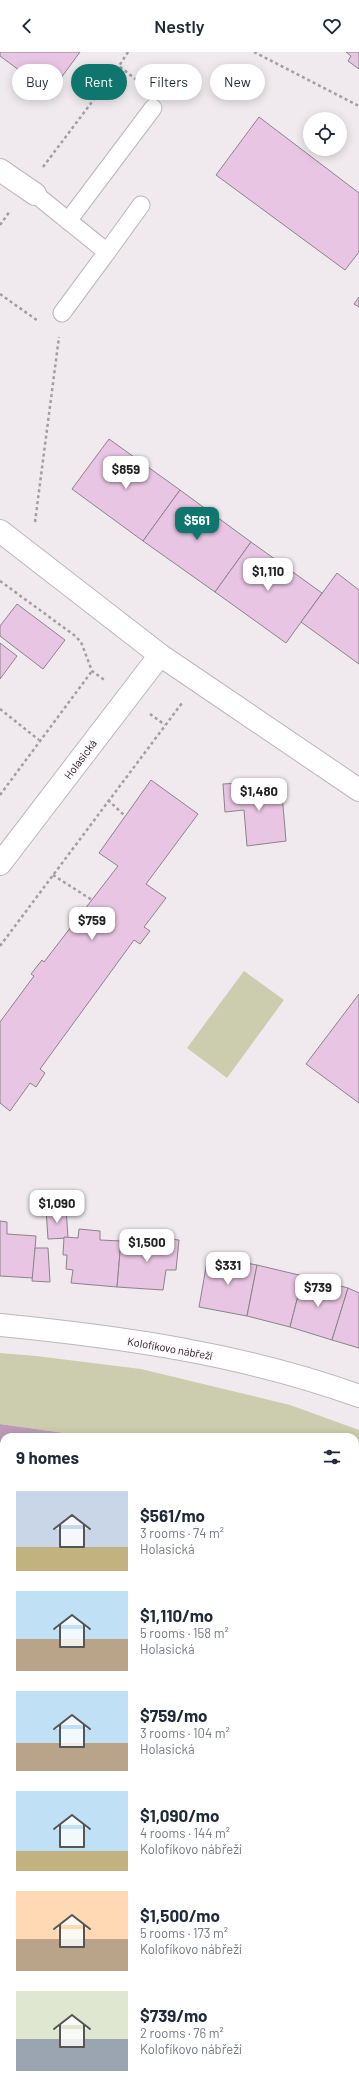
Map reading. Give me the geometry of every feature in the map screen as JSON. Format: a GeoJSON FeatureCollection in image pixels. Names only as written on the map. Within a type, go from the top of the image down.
{"type":"FeatureCollection","features":[{"type":"Feature","properties":{"kind":"street"},"geometry":{"type":"LineString","coordinates":[[0,170],[30,191]]}},
{"type":"Feature","properties":{"kind":"street"},"geometry":{"type":"LineString","coordinates":[[0,531],[160,655],[359,790]]}},
{"type":"Feature","properties":{"kind":"street","name":"Holasická"},"geometry":{"type":"LineString","coordinates":[[0,864],[160,655]]}},
{"type":"Feature","properties":{"kind":"street","name":"Kolofíkovo nábřeží"},"geometry":{"type":"LineString","coordinates":[[0,1325],[60,1331],[186,1348],[318,1382],[359,1396]]}},
{"type":"Feature","properties":{"kind":"lane"},"geometry":{"type":"LineString","coordinates":[[68,221],[153,108]]}},
{"type":"Feature","properties":{"kind":"lane"},"geometry":{"type":"LineString","coordinates":[[30,191],[107,252]]}},
{"type":"Feature","properties":{"kind":"lane"},"geometry":{"type":"LineString","coordinates":[[62,313],[141,204]]}},
{"type":"Feature","properties":{"kind":"path"},"geometry":{"type":"LineString","coordinates":[[120,64],[128,52]]}},
{"type":"Feature","properties":{"kind":"path"},"geometry":{"type":"LineString","coordinates":[[254,52],[359,106]]}},
{"type":"Feature","properties":{"kind":"path"},"geometry":{"type":"LineString","coordinates":[[127,72],[160,98],[153,108]]}},
{"type":"Feature","properties":{"kind":"path"},"geometry":{"type":"LineString","coordinates":[[30,191],[94,100]]}},
{"type":"Feature","properties":{"kind":"path"},"geometry":{"type":"LineString","coordinates":[[0,294],[41,324]]}},
{"type":"Feature","properties":{"kind":"path"},"geometry":{"type":"LineString","coordinates":[[31,555],[62,313]]}},
{"type":"Feature","properties":{"kind":"path"},"geometry":{"type":"LineString","coordinates":[[53,332],[59,337]]}},
{"type":"Feature","properties":{"kind":"path"},"geometry":{"type":"LineString","coordinates":[[0,582],[74,635],[81,642],[92,671],[0,795]]}},
{"type":"Feature","properties":{"kind":"path"},"geometry":{"type":"LineString","coordinates":[[0,946],[198,680]]}},
{"type":"Feature","properties":{"kind":"path"},"geometry":{"type":"LineString","coordinates":[[0,709],[40,740]]}},
{"type":"Feature","properties":{"kind":"path"},"geometry":{"type":"LineString","coordinates":[[108,800],[126,816]]}},
{"type":"Feature","properties":{"kind":"path"},"geometry":{"type":"LineString","coordinates":[[53,875],[92,900]]}},
{"type":"Feature","properties":{"kind":"green space"},"geometry":{"type":"Polygon","coordinates":[[[244,971],[284,1000],[227,1078],[187,1048],[244,971]]]}},
{"type":"Feature","properties":{"kind":"green space"},"geometry":{"type":"Polygon","coordinates":[[[0,1353],[141,1369],[290,1405],[359,1430],[359,1433],[64,1433],[0,1424],[0,1353]]]}},
{"type":"Feature","properties":{"kind":"shaded area"},"geometry":{"type":"Polygon","coordinates":[[[0,1424],[64,1433],[0,1433],[0,1424]]]}},
{"type":"Feature","properties":{"kind":"building"},"geometry":{"type":"Polygon","coordinates":[[[0,52],[80,52],[63,75],[63,64],[12,65],[0,56],[0,52]]]}},
{"type":"Feature","properties":{"kind":"building"},"geometry":{"type":"Polygon","coordinates":[[[346,52],[359,52],[359,69],[348,61],[351,56],[346,52]]]}},
{"type":"Feature","properties":{"kind":"building"},"geometry":{"type":"Polygon","coordinates":[[[259,117],[303,150],[303,156],[310,156],[359,193],[359,252],[345,270],[216,175],[259,117]]]}},
{"type":"Feature","properties":{"kind":"building"},"geometry":{"type":"Polygon","coordinates":[[[359,297],[359,307],[354,304],[359,297]]]}},
{"type":"Feature","properties":{"kind":"building"},"geometry":{"type":"Polygon","coordinates":[[[109,439],[180,490],[143,541],[72,489],[109,439]]]}},
{"type":"Feature","properties":{"kind":"building"},"geometry":{"type":"Polygon","coordinates":[[[180,490],[251,542],[215,592],[143,541],[180,490]]]}},
{"type":"Feature","properties":{"kind":"building"},"geometry":{"type":"Polygon","coordinates":[[[251,542],[322,593],[286,643],[215,592],[251,542]]]}},
{"type":"Feature","properties":{"kind":"building"},"geometry":{"type":"Polygon","coordinates":[[[337,573],[359,590],[359,664],[301,622],[337,573]]]}},
{"type":"Feature","properties":{"kind":"building"},"geometry":{"type":"Polygon","coordinates":[[[17,604],[65,640],[43,669],[0,636],[0,626],[17,604]]]}},
{"type":"Feature","properties":{"kind":"building"},"geometry":{"type":"Polygon","coordinates":[[[0,643],[17,656],[0,679],[0,643]]]}},
{"type":"Feature","properties":{"kind":"building"},"geometry":{"type":"Polygon","coordinates":[[[277,779],[279,794],[282,794],[286,841],[247,846],[244,810],[225,812],[223,784],[241,783],[242,798],[258,797],[256,781],[277,779]]]}},
{"type":"Feature","properties":{"kind":"building"},"geometry":{"type":"Polygon","coordinates":[[[151,780],[198,814],[146,884],[166,898],[144,927],[150,931],[140,944],[134,940],[40,1069],[45,1073],[36,1087],[30,1083],[10,1111],[0,1103],[0,1022],[34,976],[31,974],[42,960],[44,962],[118,866],[99,853],[151,780]]]}},
{"type":"Feature","properties":{"kind":"building"},"geometry":{"type":"Polygon","coordinates":[[[359,994],[359,1103],[306,1064],[359,994]]]}},
{"type":"Feature","properties":{"kind":"building"},"geometry":{"type":"Polygon","coordinates":[[[66,1208],[68,1238],[48,1239],[46,1209],[66,1208]]]}},
{"type":"Feature","properties":{"kind":"building"},"geometry":{"type":"Polygon","coordinates":[[[0,1221],[7,1222],[7,1234],[36,1236],[33,1278],[0,1276],[0,1221]]]}},
{"type":"Feature","properties":{"kind":"building"},"geometry":{"type":"Polygon","coordinates":[[[79,1229],[100,1231],[100,1240],[121,1241],[117,1287],[71,1283],[73,1270],[66,1269],[67,1255],[63,1255],[64,1237],[78,1238],[79,1229]]]}},
{"type":"Feature","properties":{"kind":"building"},"geometry":{"type":"Polygon","coordinates":[[[143,1236],[179,1240],[176,1270],[166,1270],[163,1290],[117,1287],[121,1241],[142,1243],[143,1236]]]}},
{"type":"Feature","properties":{"kind":"building"},"geometry":{"type":"Polygon","coordinates":[[[35,1248],[48,1248],[50,1282],[32,1281],[35,1248]]]}},
{"type":"Feature","properties":{"kind":"building"},"geometry":{"type":"Polygon","coordinates":[[[208,1256],[257,1265],[247,1316],[199,1307],[208,1256]]]}},
{"type":"Feature","properties":{"kind":"building"},"geometry":{"type":"Polygon","coordinates":[[[257,1265],[303,1276],[290,1327],[247,1316],[257,1265]]]}},
{"type":"Feature","properties":{"kind":"building"},"geometry":{"type":"Polygon","coordinates":[[[303,1276],[348,1288],[332,1340],[290,1327],[303,1276]]]}},
{"type":"Feature","properties":{"kind":"building"},"geometry":{"type":"Polygon","coordinates":[[[348,1288],[359,1293],[359,1348],[332,1340],[348,1288]]]}}]}
